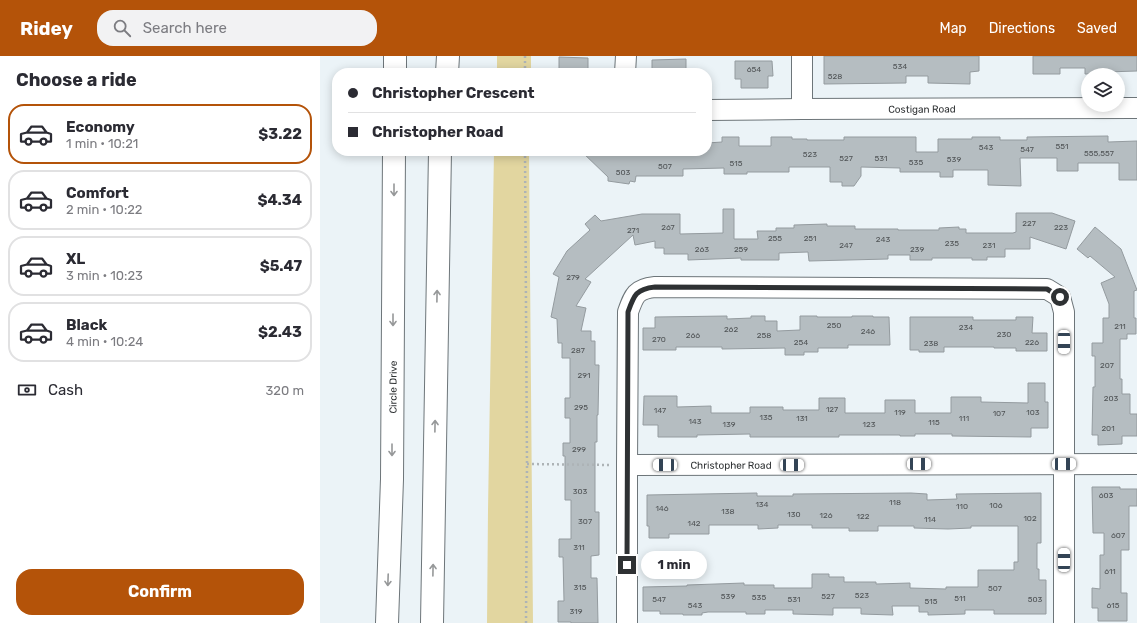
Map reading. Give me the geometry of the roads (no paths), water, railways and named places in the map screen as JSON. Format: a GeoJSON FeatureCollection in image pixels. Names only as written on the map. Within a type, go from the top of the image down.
{"type":"FeatureCollection","features":[{"type":"Feature","properties":{"kind":"highway"},"geometry":{"type":"LineString","coordinates":[[440,68],[441,56]]}},
{"type":"Feature","properties":{"kind":"highway"},"geometry":{"type":"LineString","coordinates":[[447,68],[448,56]]}},
{"type":"Feature","properties":{"kind":"highway","name":"Circle Drive"},"geometry":{"type":"LineString","coordinates":[[387,623],[392,479],[394,156]]}},
{"type":"Feature","properties":{"kind":"highway"},"geometry":{"type":"LineString","coordinates":[[432,623],[440,156]]}},
{"type":"Feature","properties":{"kind":"street"},"geometry":{"type":"LineString","coordinates":[[625,68],[626,56]]}},
{"type":"Feature","properties":{"kind":"street"},"geometry":{"type":"LineString","coordinates":[[802,56],[802,108]]}},
{"type":"Feature","properties":{"kind":"street","name":"Costigan Road"},"geometry":{"type":"LineString","coordinates":[[712,110],[802,108],[1137,108]]}},
{"type":"Feature","properties":{"kind":"street"},"geometry":{"type":"LineString","coordinates":[[627,623],[620,465],[628,312],[633,297],[643,288],[655,287],[1047,289],[1060,297],[1064,312],[1064,623]]}},
{"type":"Feature","properties":{"kind":"street","name":"Christopher Road"},"geometry":{"type":"LineString","coordinates":[[620,465],[1137,464]]}}]}
